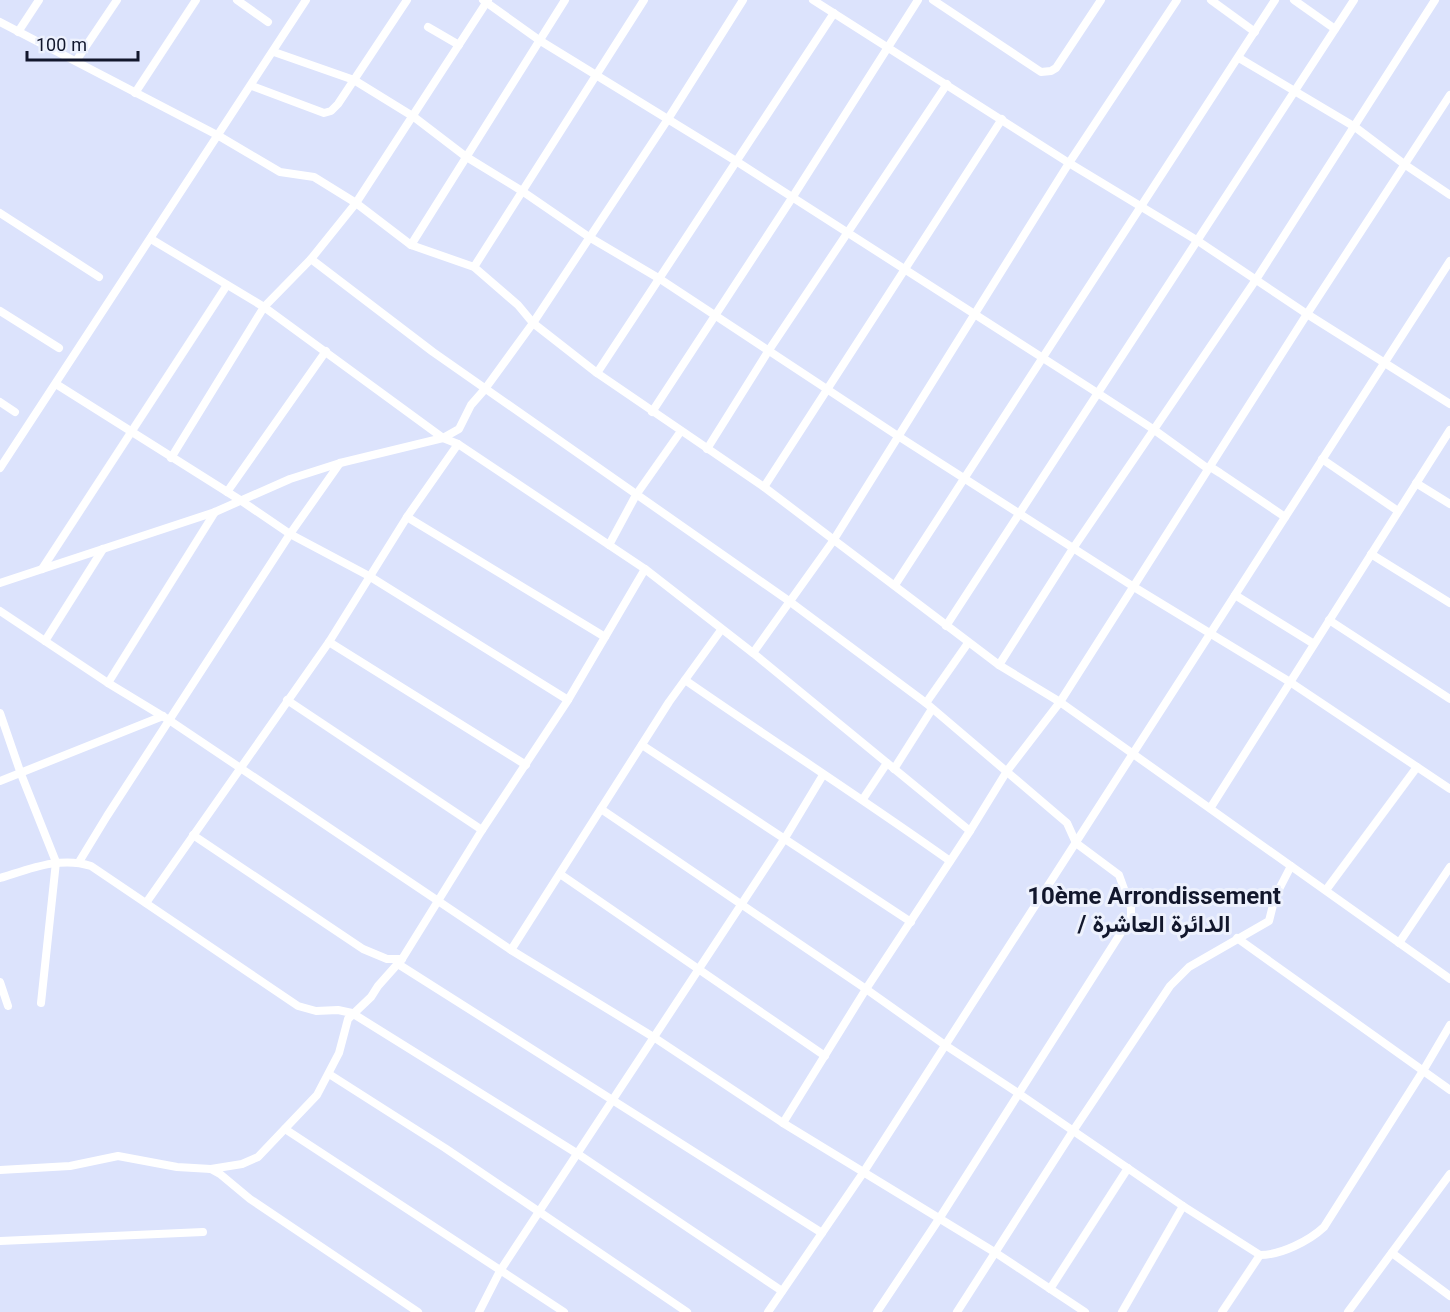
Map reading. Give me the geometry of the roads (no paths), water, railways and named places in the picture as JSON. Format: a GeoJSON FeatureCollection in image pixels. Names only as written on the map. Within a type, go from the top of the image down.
{"type":"FeatureCollection","features":[{"type":"Feature","properties":{"kind":"street"},"geometry":{"type":"LineString","coordinates":[[18,32],[39,0]]}},
{"type":"Feature","properties":{"kind":"street"},"geometry":{"type":"LineString","coordinates":[[76,61],[117,0]]}},
{"type":"Feature","properties":{"kind":"street"},"geometry":{"type":"LineString","coordinates":[[135,93],[196,0]]}},
{"type":"Feature","properties":{"kind":"street"},"geometry":{"type":"LineString","coordinates":[[237,0],[268,22]]}},
{"type":"Feature","properties":{"kind":"street"},"geometry":{"type":"LineString","coordinates":[[0,468],[252,86],[306,0]]}},
{"type":"Feature","properties":{"kind":"street"},"geometry":{"type":"LineString","coordinates":[[252,86],[324,113],[331,111],[338,104],[407,0]]}},
{"type":"Feature","properties":{"kind":"street"},"geometry":{"type":"LineString","coordinates":[[411,245],[565,0]]}},
{"type":"Feature","properties":{"kind":"street"},"geometry":{"type":"LineString","coordinates":[[474,267],[645,0]]}},
{"type":"Feature","properties":{"kind":"street"},"geometry":{"type":"LineString","coordinates":[[0,584],[214,512],[290,479],[340,463],[443,438],[459,429],[471,405],[533,324],[743,0]]}},
{"type":"Feature","properties":{"kind":"street"},"geometry":{"type":"LineString","coordinates":[[813,0],[1002,118],[1069,163],[1198,241],[1307,314],[1450,404]]}},
{"type":"Feature","properties":{"kind":"street"},"geometry":{"type":"LineString","coordinates":[[652,412],[716,317],[918,0]]}},
{"type":"Feature","properties":{"kind":"street"},"geometry":{"type":"LineString","coordinates":[[933,0],[1041,72],[1056,68],[1101,0]]}},
{"type":"Feature","properties":{"kind":"street"},"geometry":{"type":"LineString","coordinates":[[753,653],[832,541],[1069,163],[1177,0]]}},
{"type":"Feature","properties":{"kind":"street"},"geometry":{"type":"LineString","coordinates":[[1211,0],[1255,32]]}},
{"type":"Feature","properties":{"kind":"street"},"geometry":{"type":"LineString","coordinates":[[895,585],[1044,359],[1275,0]]}},
{"type":"Feature","properties":{"kind":"street"},"geometry":{"type":"LineString","coordinates":[[1293,0],[1335,29]]}},
{"type":"Feature","properties":{"kind":"street"},"geometry":{"type":"LineString","coordinates":[[946,626],[1020,514],[1096,392],[1198,241],[1354,0]]}},
{"type":"Feature","properties":{"kind":"street"},"geometry":{"type":"LineString","coordinates":[[999,665],[1074,547],[1257,279],[1435,0]]}},
{"type":"Feature","properties":{"kind":"street"},"geometry":{"type":"LineString","coordinates":[[171,458],[264,307],[311,259],[356,203],[414,117],[486,1],[539,40],[597,74],[847,232],[1153,429],[1207,468],[1220,473],[1285,518]]}},
{"type":"Feature","properties":{"kind":"street"},"geometry":{"type":"LineString","coordinates":[[597,373],[834,13]]}},
{"type":"Feature","properties":{"kind":"street"},"geometry":{"type":"LineString","coordinates":[[0,22],[219,136],[280,172],[314,177],[356,203],[411,245],[474,267],[518,305],[533,324],[597,373],[764,487],[968,643],[1060,702],[1211,807],[1450,979]]}},
{"type":"Feature","properties":{"kind":"street"},"geometry":{"type":"LineString","coordinates":[[429,27],[459,45]]}},
{"type":"Feature","properties":{"kind":"street"},"geometry":{"type":"LineString","coordinates":[[274,52],[354,80],[414,117],[465,156],[522,191],[589,237],[660,279],[898,436],[1134,587],[1290,682],[1450,789]]}},
{"type":"Feature","properties":{"kind":"street"},"geometry":{"type":"LineString","coordinates":[[1239,58],[1355,127],[1404,165],[1450,195]]}},
{"type":"Feature","properties":{"kind":"street"},"geometry":{"type":"LineString","coordinates":[[707,449],[769,350],[947,84]]}},
{"type":"Feature","properties":{"kind":"street"},"geometry":{"type":"LineString","coordinates":[[783,1124],[866,989],[970,831],[1006,771],[1060,702],[1207,468],[1450,95]]}},
{"type":"Feature","properties":{"kind":"street"},"geometry":{"type":"LineString","coordinates":[[764,487],[1002,118]]}},
{"type":"Feature","properties":{"kind":"street"},"geometry":{"type":"LineString","coordinates":[[0,213],[99,278]]}},
{"type":"Feature","properties":{"kind":"street"},"geometry":{"type":"LineString","coordinates":[[151,238],[264,307],[443,438],[458,444],[645,569],[753,653],[970,831]]}},
{"type":"Feature","properties":{"kind":"street"},"geometry":{"type":"LineString","coordinates":[[311,259],[433,352],[789,601],[929,706],[1067,823],[1076,843],[1119,874],[1132,912],[1131,917],[939,1219],[877,1312]]}},
{"type":"Feature","properties":{"kind":"street"},"geometry":{"type":"LineString","coordinates":[[768,1312],[863,1173],[1450,261]]}},
{"type":"Feature","properties":{"kind":"street"},"geometry":{"type":"LineString","coordinates":[[42,569],[227,285]]}},
{"type":"Feature","properties":{"kind":"street"},"geometry":{"type":"LineString","coordinates":[[0,310],[58,348]]}},
{"type":"Feature","properties":{"kind":"street"},"geometry":{"type":"LineString","coordinates":[[227,492],[326,351]]}},
{"type":"Feature","properties":{"kind":"street"},"geometry":{"type":"LineString","coordinates":[[56,384],[290,534],[369,576],[568,700]]}},
{"type":"Feature","properties":{"kind":"street"},"geometry":{"type":"LineString","coordinates":[[0,402],[15,412]]}},
{"type":"Feature","properties":{"kind":"street"},"geometry":{"type":"LineString","coordinates":[[1211,807],[1450,430]]}},
{"type":"Feature","properties":{"kind":"street"},"geometry":{"type":"LineString","coordinates":[[609,545],[636,495],[681,431]]}},
{"type":"Feature","properties":{"kind":"street"},"geometry":{"type":"LineString","coordinates":[[146,903],[329,642],[406,517],[458,444]]}},
{"type":"Feature","properties":{"kind":"street"},"geometry":{"type":"LineString","coordinates":[[1322,459],[1398,512]]}},
{"type":"Feature","properties":{"kind":"street"},"geometry":{"type":"LineString","coordinates":[[80,862],[166,718],[340,463]]}},
{"type":"Feature","properties":{"kind":"street"},"geometry":{"type":"LineString","coordinates":[[1416,483],[1450,504]]}},
{"type":"Feature","properties":{"kind":"street"},"geometry":{"type":"LineString","coordinates":[[108,683],[214,512]]}},
{"type":"Feature","properties":{"kind":"street"},"geometry":{"type":"LineString","coordinates":[[406,517],[604,637]]}},
{"type":"Feature","properties":{"kind":"street"},"geometry":{"type":"LineString","coordinates":[[45,641],[103,549]]}},
{"type":"Feature","properties":{"kind":"street"},"geometry":{"type":"LineString","coordinates":[[1371,554],[1450,603]]}},
{"type":"Feature","properties":{"kind":"street"},"geometry":{"type":"LineString","coordinates":[[0,1170],[70,1166],[118,1156],[177,1167],[211,1169],[242,1164],[263,1153],[312,1101],[329,1074],[341,1047],[346,1023],[352,1013],[371,997],[400,962],[482,830],[568,700],[645,569]]}},
{"type":"Feature","properties":{"kind":"street"},"geometry":{"type":"LineString","coordinates":[[1235,595],[1314,644]]}},
{"type":"Feature","properties":{"kind":"street"},"geometry":{"type":"LineString","coordinates":[[0,611],[108,683],[166,718],[511,950],[655,1038],[783,1124],[996,1253],[1085,1312]]}},
{"type":"Feature","properties":{"kind":"street"},"geometry":{"type":"LineString","coordinates":[[1329,620],[1450,699]]}},
{"type":"Feature","properties":{"kind":"street"},"geometry":{"type":"LineString","coordinates":[[511,950],[642,745],[685,680],[722,630]]}},
{"type":"Feature","properties":{"kind":"street"},"geometry":{"type":"LineString","coordinates":[[329,642],[526,765]]}},
{"type":"Feature","properties":{"kind":"street"},"geometry":{"type":"LineString","coordinates":[[894,769],[968,643]]}},
{"type":"Feature","properties":{"kind":"street"},"geometry":{"type":"LineString","coordinates":[[685,680],[950,861]]}},
{"type":"Feature","properties":{"kind":"street"},"geometry":{"type":"LineString","coordinates":[[288,700],[482,830]]}},
{"type":"Feature","properties":{"kind":"street"},"geometry":{"type":"LineString","coordinates":[[0,713],[21,774],[56,862],[41,1003]]}},
{"type":"Feature","properties":{"kind":"street"},"geometry":{"type":"LineString","coordinates":[[0,781],[166,718]]}},
{"type":"Feature","properties":{"kind":"street"},"geometry":{"type":"LineString","coordinates":[[642,745],[910,922]]}},
{"type":"Feature","properties":{"kind":"street"},"geometry":{"type":"LineString","coordinates":[[863,800],[887,763]]}},
{"type":"Feature","properties":{"kind":"street"},"geometry":{"type":"LineString","coordinates":[[1326,890],[1418,767]]}},
{"type":"Feature","properties":{"kind":"street"},"geometry":{"type":"LineString","coordinates":[[479,1312],[501,1271],[538,1213],[741,906],[823,775]]}},
{"type":"Feature","properties":{"kind":"street"},"geometry":{"type":"LineString","coordinates":[[601,809],[866,989],[945,1046],[1260,1256]]}},
{"type":"Feature","properties":{"kind":"street"},"geometry":{"type":"LineString","coordinates":[[194,835],[363,949],[379,957],[400,962],[822,1233]]}},
{"type":"Feature","properties":{"kind":"street"},"geometry":{"type":"LineString","coordinates":[[0,878],[56,862],[80,862],[92,866],[298,1006],[316,1011],[338,1010],[352,1013],[578,1154],[782,1291]]}},
{"type":"Feature","properties":{"kind":"street"},"geometry":{"type":"LineString","coordinates":[[957,1312],[1073,1131],[1170,986],[1189,967],[1269,921],[1275,897],[1291,866]]}},
{"type":"Feature","properties":{"kind":"street"},"geometry":{"type":"LineString","coordinates":[[1399,943],[1450,867]]}},
{"type":"Feature","properties":{"kind":"street"},"geometry":{"type":"LineString","coordinates":[[560,874],[825,1056]]}},
{"type":"Feature","properties":{"kind":"street"},"geometry":{"type":"LineString","coordinates":[[1237,938],[1450,1090]]}},
{"type":"Feature","properties":{"kind":"street"},"geometry":{"type":"LineString","coordinates":[[0,982],[8,1006]]}},
{"type":"Feature","properties":{"kind":"street"},"geometry":{"type":"LineString","coordinates":[[1222,1312],[1260,1256],[1304,1243],[1323,1227],[1450,1025]]}},
{"type":"Feature","properties":{"kind":"street"},"geometry":{"type":"LineString","coordinates":[[329,1074],[445,1148],[687,1312]]}},
{"type":"Feature","properties":{"kind":"street"},"geometry":{"type":"LineString","coordinates":[[285,1129],[564,1312]]}},
{"type":"Feature","properties":{"kind":"street"},"geometry":{"type":"LineString","coordinates":[[1050,1289],[1128,1168]]}},
{"type":"Feature","properties":{"kind":"street"},"geometry":{"type":"LineString","coordinates":[[211,1169],[250,1199],[418,1312]]}},
{"type":"Feature","properties":{"kind":"street"},"geometry":{"type":"LineString","coordinates":[[1348,1312],[1450,1174]]}},
{"type":"Feature","properties":{"kind":"street"},"geometry":{"type":"LineString","coordinates":[[1442,1185],[1450,1191]]}},
{"type":"Feature","properties":{"kind":"street"},"geometry":{"type":"LineString","coordinates":[[1122,1312],[1183,1206]]}},
{"type":"Feature","properties":{"kind":"street"},"geometry":{"type":"LineString","coordinates":[[0,1241],[203,1232]]}},
{"type":"Feature","properties":{"kind":"street"},"geometry":{"type":"LineString","coordinates":[[1392,1253],[1450,1296]]}},
{"type":"Feature","properties":{"kind":"district","name":"10ème Arrondissement / الدائرة العاشرة"},"geometry":{"type":"Point","coordinates":[1154,912]}}]}
